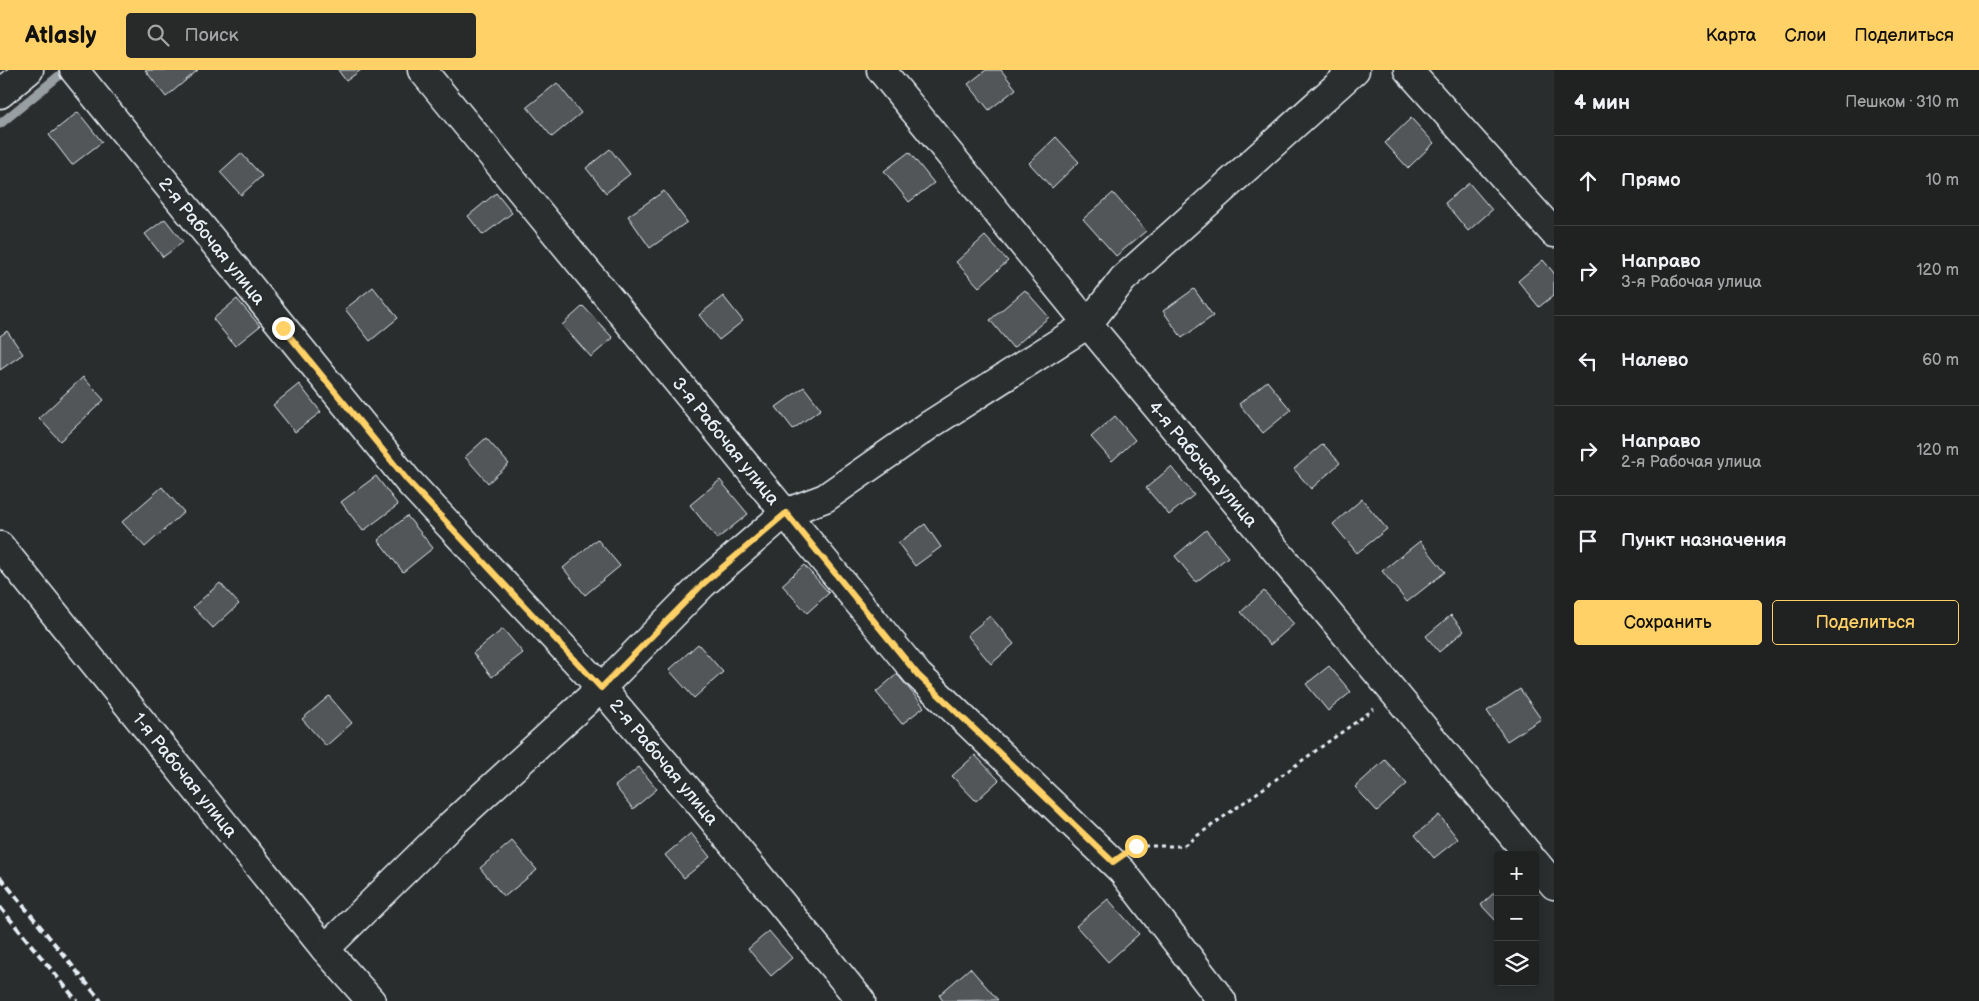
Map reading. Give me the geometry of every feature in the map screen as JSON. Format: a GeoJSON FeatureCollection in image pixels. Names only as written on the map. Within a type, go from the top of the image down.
{"type":"FeatureCollection","features":[{"type":"Feature","properties":{"kind":"street"},"geometry":{"type":"LineString","coordinates":[[0,94],[29,70]]}},
{"type":"Feature","properties":{"kind":"street","name":"2-я Рабочая улица"},"geometry":{"type":"LineString","coordinates":[[74,70],[408,481],[601,688],[701,805],[861,1001]]}},
{"type":"Feature","properties":{"kind":"street","name":"3-я Рабочая улица"},"geometry":{"type":"LineString","coordinates":[[422,70],[918,675],[1122,871],[1222,1001]]}},
{"type":"Feature","properties":{"kind":"street","name":"4-я Рабочая улица"},"geometry":{"type":"LineString","coordinates":[[881,70],[1088,324],[1526,851]]}},
{"type":"Feature","properties":{"kind":"street"},"geometry":{"type":"LineString","coordinates":[[325,949],[453,823],[601,688],[703,584],[786,513],[825,498],[931,424],[1088,324],[1123,279],[1355,70]]}},
{"type":"Feature","properties":{"kind":"street"},"geometry":{"type":"LineString","coordinates":[[1408,70],[1554,232]]}},
{"type":"Feature","properties":{"kind":"street","name":"1-я Рабочая улица"},"geometry":{"type":"LineString","coordinates":[[0,546],[325,949],[371,1001]]}},
{"type":"Feature","properties":{"kind":"street"},"geometry":{"type":"LineString","coordinates":[[1539,867],[1554,885]]}},
{"type":"Feature","properties":{"kind":"path"},"geometry":{"type":"LineString","coordinates":[[1113,862],[1136,846],[1182,846],[1394,694]]}},
{"type":"Feature","properties":{"kind":"building"},"geometry":{"type":"Polygon","coordinates":[[[145,70],[198,70],[166,97],[145,70]]]}},
{"type":"Feature","properties":{"kind":"building"},"geometry":{"type":"Polygon","coordinates":[[[338,70],[361,70],[346,81],[338,70]]]}},
{"type":"Feature","properties":{"kind":"building"},"geometry":{"type":"Polygon","coordinates":[[[986,70],[1001,70],[1016,89],[989,110],[968,84],[986,70]]]}},
{"type":"Feature","properties":{"kind":"building"},"geometry":{"type":"Polygon","coordinates":[[[557,83],[581,113],[552,137],[527,107],[557,83]]]}},
{"type":"Feature","properties":{"kind":"building"},"geometry":{"type":"Polygon","coordinates":[[[78,112],[102,142],[72,165],[49,135],[78,112]]]}},
{"type":"Feature","properties":{"kind":"building"},"geometry":{"type":"Polygon","coordinates":[[[1411,118],[1434,143],[1408,168],[1385,143],[1411,118]]]}},
{"type":"Feature","properties":{"kind":"building"},"geometry":{"type":"Polygon","coordinates":[[[1056,137],[1079,162],[1052,188],[1029,163],[1056,137]]]}},
{"type":"Feature","properties":{"kind":"building"},"geometry":{"type":"Polygon","coordinates":[[[610,149],[630,174],[606,193],[586,168],[610,149]]]}},
{"type":"Feature","properties":{"kind":"building"},"geometry":{"type":"Polygon","coordinates":[[[909,152],[934,183],[909,202],[884,171],[909,152]]]}},
{"type":"Feature","properties":{"kind":"building"},"geometry":{"type":"Polygon","coordinates":[[[241,153],[262,176],[241,195],[220,172],[241,153]]]}},
{"type":"Feature","properties":{"kind":"building"},"geometry":{"type":"Polygon","coordinates":[[[1469,183],[1492,210],[1468,231],[1445,203],[1469,183]]]}},
{"type":"Feature","properties":{"kind":"building"},"geometry":{"type":"Polygon","coordinates":[[[664,191],[687,222],[650,248],[628,216],[664,191]]]}},
{"type":"Feature","properties":{"kind":"building"},"geometry":{"type":"Polygon","coordinates":[[[496,193],[512,213],[483,235],[468,216],[496,193]]]}},
{"type":"Feature","properties":{"kind":"building"},"geometry":{"type":"Polygon","coordinates":[[[1113,193],[1146,231],[1116,256],[1083,219],[1113,193]]]}},
{"type":"Feature","properties":{"kind":"building"},"geometry":{"type":"Polygon","coordinates":[[[165,219],[183,242],[163,257],[145,234],[165,219]]]}},
{"type":"Feature","properties":{"kind":"building"},"geometry":{"type":"Polygon","coordinates":[[[985,236],[1008,261],[979,287],[956,262],[985,236]]]}},
{"type":"Feature","properties":{"kind":"building"},"geometry":{"type":"Polygon","coordinates":[[[1543,260],[1554,273],[1554,295],[1539,307],[1518,281],[1543,260]]]}},
{"type":"Feature","properties":{"kind":"building"},"geometry":{"type":"Polygon","coordinates":[[[373,287],[398,318],[370,341],[345,309],[373,287]]]}},
{"type":"Feature","properties":{"kind":"building"},"geometry":{"type":"Polygon","coordinates":[[[1194,289],[1213,316],[1182,338],[1163,311],[1194,289]]]}},
{"type":"Feature","properties":{"kind":"building"},"geometry":{"type":"Polygon","coordinates":[[[1025,290],[1049,317],[1013,348],[990,320],[1025,290]]]}},
{"type":"Feature","properties":{"kind":"building"},"geometry":{"type":"Polygon","coordinates":[[[723,296],[743,321],[719,340],[699,315],[723,296]]]}},
{"type":"Feature","properties":{"kind":"building"},"geometry":{"type":"Polygon","coordinates":[[[237,299],[260,326],[235,346],[213,319],[237,299]]]}},
{"type":"Feature","properties":{"kind":"building"},"geometry":{"type":"Polygon","coordinates":[[[583,306],[613,338],[591,357],[562,325],[583,306]]]}},
{"type":"Feature","properties":{"kind":"building"},"geometry":{"type":"Polygon","coordinates":[[[7,331],[23,354],[0,370],[0,336],[7,331]]]}},
{"type":"Feature","properties":{"kind":"building"},"geometry":{"type":"Polygon","coordinates":[[[83,377],[104,400],[60,441],[39,418],[83,377]]]}},
{"type":"Feature","properties":{"kind":"building"},"geometry":{"type":"Polygon","coordinates":[[[1267,381],[1291,410],[1263,433],[1239,404],[1267,381]]]}},
{"type":"Feature","properties":{"kind":"building"},"geometry":{"type":"Polygon","coordinates":[[[299,384],[321,412],[295,432],[273,405],[299,384]]]}},
{"type":"Feature","properties":{"kind":"building"},"geometry":{"type":"Polygon","coordinates":[[[804,387],[821,409],[793,429],[776,407],[804,387]]]}},
{"type":"Feature","properties":{"kind":"building"},"geometry":{"type":"Polygon","coordinates":[[[1115,416],[1135,440],[1112,461],[1091,437],[1115,416]]]}},
{"type":"Feature","properties":{"kind":"building"},"geometry":{"type":"Polygon","coordinates":[[[486,438],[509,464],[488,483],[465,457],[486,438]]]}},
{"type":"Feature","properties":{"kind":"building"},"geometry":{"type":"Polygon","coordinates":[[[1323,444],[1340,463],[1311,489],[1294,469],[1323,444]]]}},
{"type":"Feature","properties":{"kind":"building"},"geometry":{"type":"Polygon","coordinates":[[[1171,467],[1194,495],[1169,515],[1146,488],[1171,467]]]}},
{"type":"Feature","properties":{"kind":"building"},"geometry":{"type":"Polygon","coordinates":[[[376,476],[398,505],[363,531],[341,502],[376,476]]]}},
{"type":"Feature","properties":{"kind":"building"},"geometry":{"type":"Polygon","coordinates":[[[720,480],[748,514],[717,539],[690,505],[720,480]]]}},
{"type":"Feature","properties":{"kind":"building"},"geometry":{"type":"Polygon","coordinates":[[[162,487],[184,512],[145,547],[122,522],[162,487]]]}},
{"type":"Feature","properties":{"kind":"building"},"geometry":{"type":"Polygon","coordinates":[[[1362,499],[1387,529],[1357,553],[1333,524],[1362,499]]]}},
{"type":"Feature","properties":{"kind":"building"},"geometry":{"type":"Polygon","coordinates":[[[407,516],[433,548],[403,572],[378,540],[407,516]]]}},
{"type":"Feature","properties":{"kind":"building"},"geometry":{"type":"Polygon","coordinates":[[[925,524],[941,547],[915,566],[898,543],[925,524]]]}},
{"type":"Feature","properties":{"kind":"building"},"geometry":{"type":"Polygon","coordinates":[[[1206,530],[1228,557],[1196,582],[1175,556],[1206,530]]]}},
{"type":"Feature","properties":{"kind":"building"},"geometry":{"type":"Polygon","coordinates":[[[597,539],[620,566],[585,595],[563,568],[597,539]]]}},
{"type":"Feature","properties":{"kind":"building"},"geometry":{"type":"Polygon","coordinates":[[[1420,541],[1445,572],[1407,602],[1382,571],[1420,541]]]}},
{"type":"Feature","properties":{"kind":"building"},"geometry":{"type":"Polygon","coordinates":[[[804,565],[829,593],[807,613],[782,585],[804,565]]]}},
{"type":"Feature","properties":{"kind":"building"},"geometry":{"type":"Polygon","coordinates":[[[220,583],[239,604],[213,628],[193,607],[220,583]]]}},
{"type":"Feature","properties":{"kind":"building"},"geometry":{"type":"Polygon","coordinates":[[[1264,591],[1294,624],[1270,645],[1241,612],[1264,591]]]}},
{"type":"Feature","properties":{"kind":"building"},"geometry":{"type":"Polygon","coordinates":[[[1451,615],[1464,631],[1439,652],[1426,636],[1451,615]]]}},
{"type":"Feature","properties":{"kind":"building"},"geometry":{"type":"Polygon","coordinates":[[[990,616],[1014,644],[991,664],[967,635],[990,616]]]}},
{"type":"Feature","properties":{"kind":"building"},"geometry":{"type":"Polygon","coordinates":[[[503,629],[523,653],[492,677],[473,653],[503,629]]]}},
{"type":"Feature","properties":{"kind":"building"},"geometry":{"type":"Polygon","coordinates":[[[698,644],[723,672],[694,698],[669,670],[698,644]]]}},
{"type":"Feature","properties":{"kind":"building"},"geometry":{"type":"Polygon","coordinates":[[[1329,666],[1351,692],[1328,711],[1306,684],[1329,666]]]}},
{"type":"Feature","properties":{"kind":"building"},"geometry":{"type":"Polygon","coordinates":[[[897,674],[924,707],[902,724],[876,692],[897,674]]]}},
{"type":"Feature","properties":{"kind":"building"},"geometry":{"type":"Polygon","coordinates":[[[1520,689],[1541,719],[1507,741],[1487,711],[1520,689]]]}},
{"type":"Feature","properties":{"kind":"building"},"geometry":{"type":"Polygon","coordinates":[[[329,696],[352,723],[326,746],[302,719],[329,696]]]}},
{"type":"Feature","properties":{"kind":"building"},"geometry":{"type":"Polygon","coordinates":[[[975,755],[999,780],[976,801],[952,776],[975,755]]]}},
{"type":"Feature","properties":{"kind":"building"},"geometry":{"type":"Polygon","coordinates":[[[1385,760],[1407,784],[1377,811],[1355,787],[1385,760]]]}},
{"type":"Feature","properties":{"kind":"building"},"geometry":{"type":"Polygon","coordinates":[[[639,767],[657,789],[633,809],[615,786],[639,767]]]}},
{"type":"Feature","properties":{"kind":"building"},"geometry":{"type":"Polygon","coordinates":[[[1439,815],[1458,839],[1434,858],[1415,835],[1439,815]]]}},
{"type":"Feature","properties":{"kind":"building"},"geometry":{"type":"Polygon","coordinates":[[[691,833],[710,857],[684,878],[665,855],[691,833]]]}},
{"type":"Feature","properties":{"kind":"building"},"geometry":{"type":"Polygon","coordinates":[[[512,841],[537,870],[504,897],[480,868],[512,841]]]}},
{"type":"Feature","properties":{"kind":"building"},"geometry":{"type":"Polygon","coordinates":[[[1494,893],[1494,919],[1481,905],[1494,893]]]}},
{"type":"Feature","properties":{"kind":"building"},"geometry":{"type":"Polygon","coordinates":[[[1108,899],[1139,934],[1108,962],[1076,926],[1108,899]]]}},
{"type":"Feature","properties":{"kind":"building"},"geometry":{"type":"Polygon","coordinates":[[[769,931],[792,958],[771,976],[748,949],[769,931]]]}},
{"type":"Feature","properties":{"kind":"building"},"geometry":{"type":"Polygon","coordinates":[[[970,968],[998,1000],[943,1001],[939,995],[970,968]]]}},
{"type":"Feature","properties":{"kind":"waterway"},"geometry":{"type":"LineString","coordinates":[[0,124],[66,70]]}},
{"type":"Feature","properties":{"kind":"railway"},"geometry":{"type":"LineString","coordinates":[[0,877],[101,1001]]}},
{"type":"Feature","properties":{"kind":"railway"},"geometry":{"type":"LineString","coordinates":[[0,907],[77,1001]]}},
{"type":"Feature","properties":{"kind":"route"},"geometry":{"type":"LineString","coordinates":[[283,328],[408,481],[601,688],[703,584],[786,513],[918,675],[1113,862],[1136,846]]}}]}
